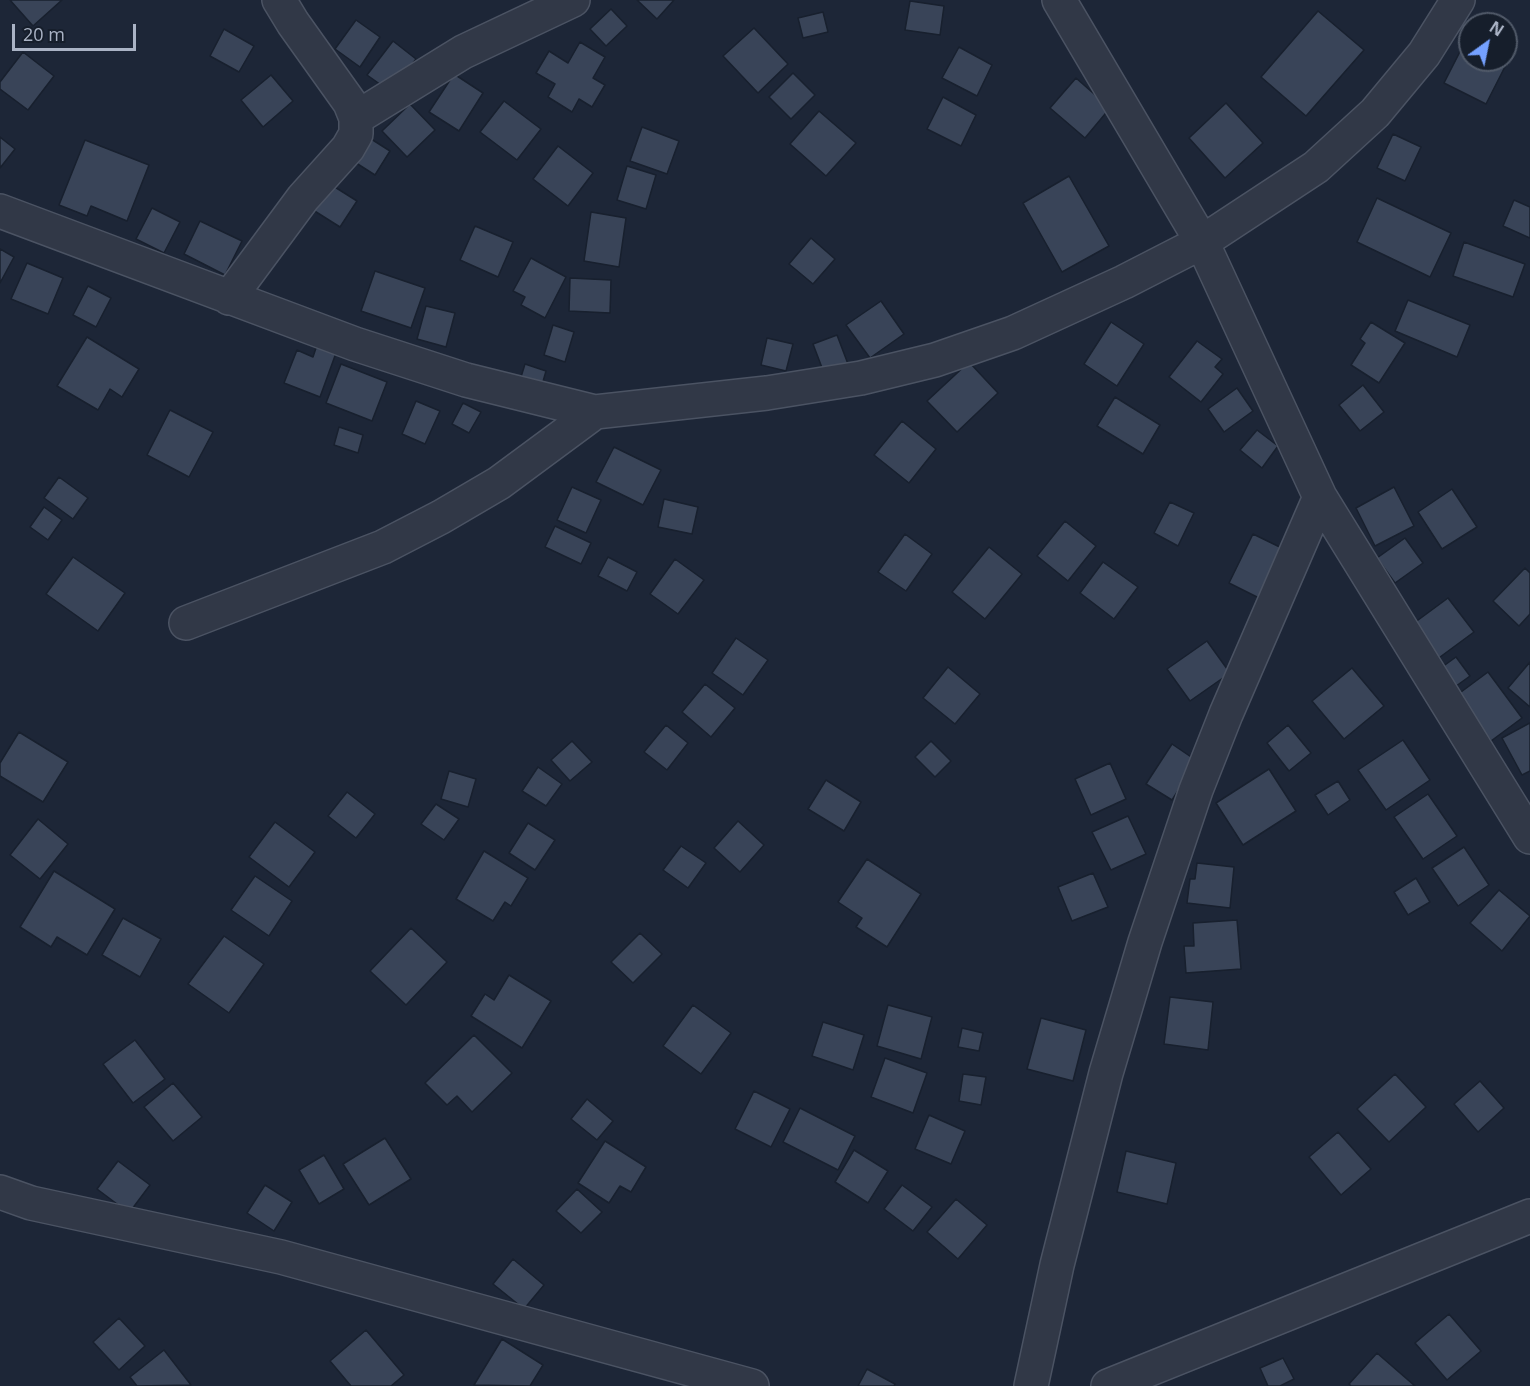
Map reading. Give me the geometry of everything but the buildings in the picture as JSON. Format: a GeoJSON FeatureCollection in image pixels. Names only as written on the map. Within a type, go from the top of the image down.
{"type":"FeatureCollection","features":[{"type":"Feature","properties":{"kind":"street"},"geometry":{"type":"LineString","coordinates":[[229,298],[303,198],[348,148],[356,134],[357,118],[350,103],[279,0]]}},
{"type":"Feature","properties":{"kind":"street"},"geometry":{"type":"LineString","coordinates":[[357,118],[463,52],[573,0]]}},
{"type":"Feature","properties":{"kind":"street"},"geometry":{"type":"LineString","coordinates":[[1059,0],[1202,242],[1320,497],[1530,837]]}},
{"type":"Feature","properties":{"kind":"street"},"geometry":{"type":"LineString","coordinates":[[0,211],[355,344],[466,380],[595,412],[676,405],[778,391],[861,378],[935,360],[1013,333],[1065,310],[1202,242],[1316,167],[1375,113],[1424,54],[1458,0]]}},
{"type":"Feature","properties":{"kind":"street"},"geometry":{"type":"LineString","coordinates":[[186,623],[383,547],[499,483],[595,412]]}},
{"type":"Feature","properties":{"kind":"street"},"geometry":{"type":"LineString","coordinates":[[1031,1386],[1057,1266],[1091,1130],[1145,942],[1200,780],[1226,714],[1320,497]]}},
{"type":"Feature","properties":{"kind":"street"},"geometry":{"type":"LineString","coordinates":[[0,1192],[31,1203],[281,1257],[752,1386]]}},
{"type":"Feature","properties":{"kind":"street"},"geometry":{"type":"LineString","coordinates":[[1108,1386],[1530,1216]]}}]}
